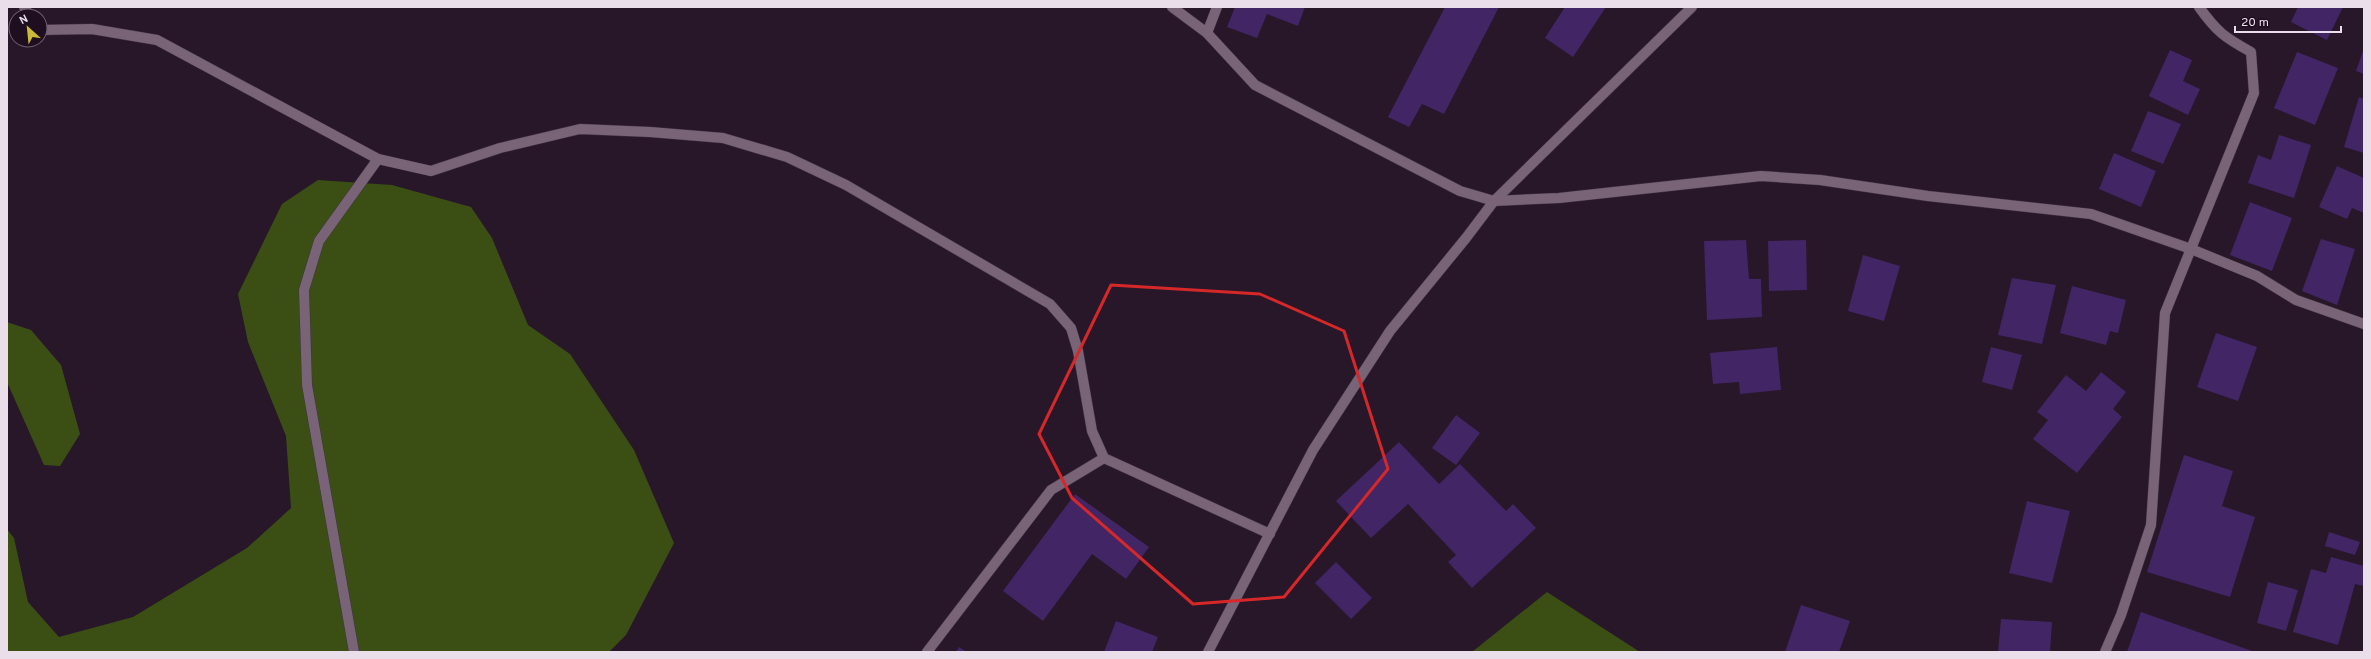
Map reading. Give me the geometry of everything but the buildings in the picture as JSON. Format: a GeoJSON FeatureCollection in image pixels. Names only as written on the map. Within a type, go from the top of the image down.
{"type":"FeatureCollection","features":[{"type":"Feature","properties":{"kind":"street"},"geometry":{"type":"LineString","coordinates":[[1172,7],[1207,34],[1255,85],[1460,191],[1494,201],[1559,198],[1761,176],[1820,180],[1928,196],[2091,214],[2191,249],[2257,276],[2296,300],[2364,324]]}},
{"type":"Feature","properties":{"kind":"street"},"geometry":{"type":"LineString","coordinates":[[1207,34],[1217,7]]}},
{"type":"Feature","properties":{"kind":"street"},"geometry":{"type":"LineString","coordinates":[[1208,652],[1313,450],[1390,331],[1466,238],[1494,201],[1692,7]]}},
{"type":"Feature","properties":{"kind":"street"},"geometry":{"type":"LineString","coordinates":[[2105,652],[2121,615],[2150,525],[2165,313],[2254,93],[2251,52],[2229,40],[2214,28],[2199,7]]}},
{"type":"Feature","properties":{"kind":"street"},"geometry":{"type":"LineString","coordinates":[[48,30],[92,29],[157,40],[378,159],[431,171],[500,148],[580,130],[650,132],[723,138],[787,158],[846,185],[1050,304],[1071,328],[1078,351],[1092,431],[1104,458],[1270,534]]}},
{"type":"Feature","properties":{"kind":"street"},"geometry":{"type":"LineString","coordinates":[[354,652],[307,385],[304,290],[319,241],[378,159]]}},
{"type":"Feature","properties":{"kind":"street"},"geometry":{"type":"LineString","coordinates":[[927,652],[1051,490],[1104,458]]}},
{"type":"Feature","properties":{"kind":"highlighted area"},"geometry":{"type":"Polygon","coordinates":[[[1111,285],[1260,294],[1344,331],[1388,469],[1284,597],[1193,604],[1072,498],[1039,434],[1111,285]]]}},
{"type":"Feature","properties":{"kind":"green space"},"geometry":{"type":"Polygon","coordinates":[[[318,180],[392,185],[471,207],[492,238],[528,325],[570,354],[634,450],[674,543],[626,635],[609,652],[7,652],[7,529],[14,538],[28,602],[59,637],[133,617],[247,548],[291,508],[286,436],[248,342],[238,294],[282,204],[318,180]]]}},
{"type":"Feature","properties":{"kind":"green space"},"geometry":{"type":"Polygon","coordinates":[[[7,322],[31,330],[61,365],[80,434],[60,466],[44,465],[7,382],[7,322]]]}},
{"type":"Feature","properties":{"kind":"green space"},"geometry":{"type":"Polygon","coordinates":[[[1547,592],[1640,652],[1472,652],[1547,592]]]}}]}
